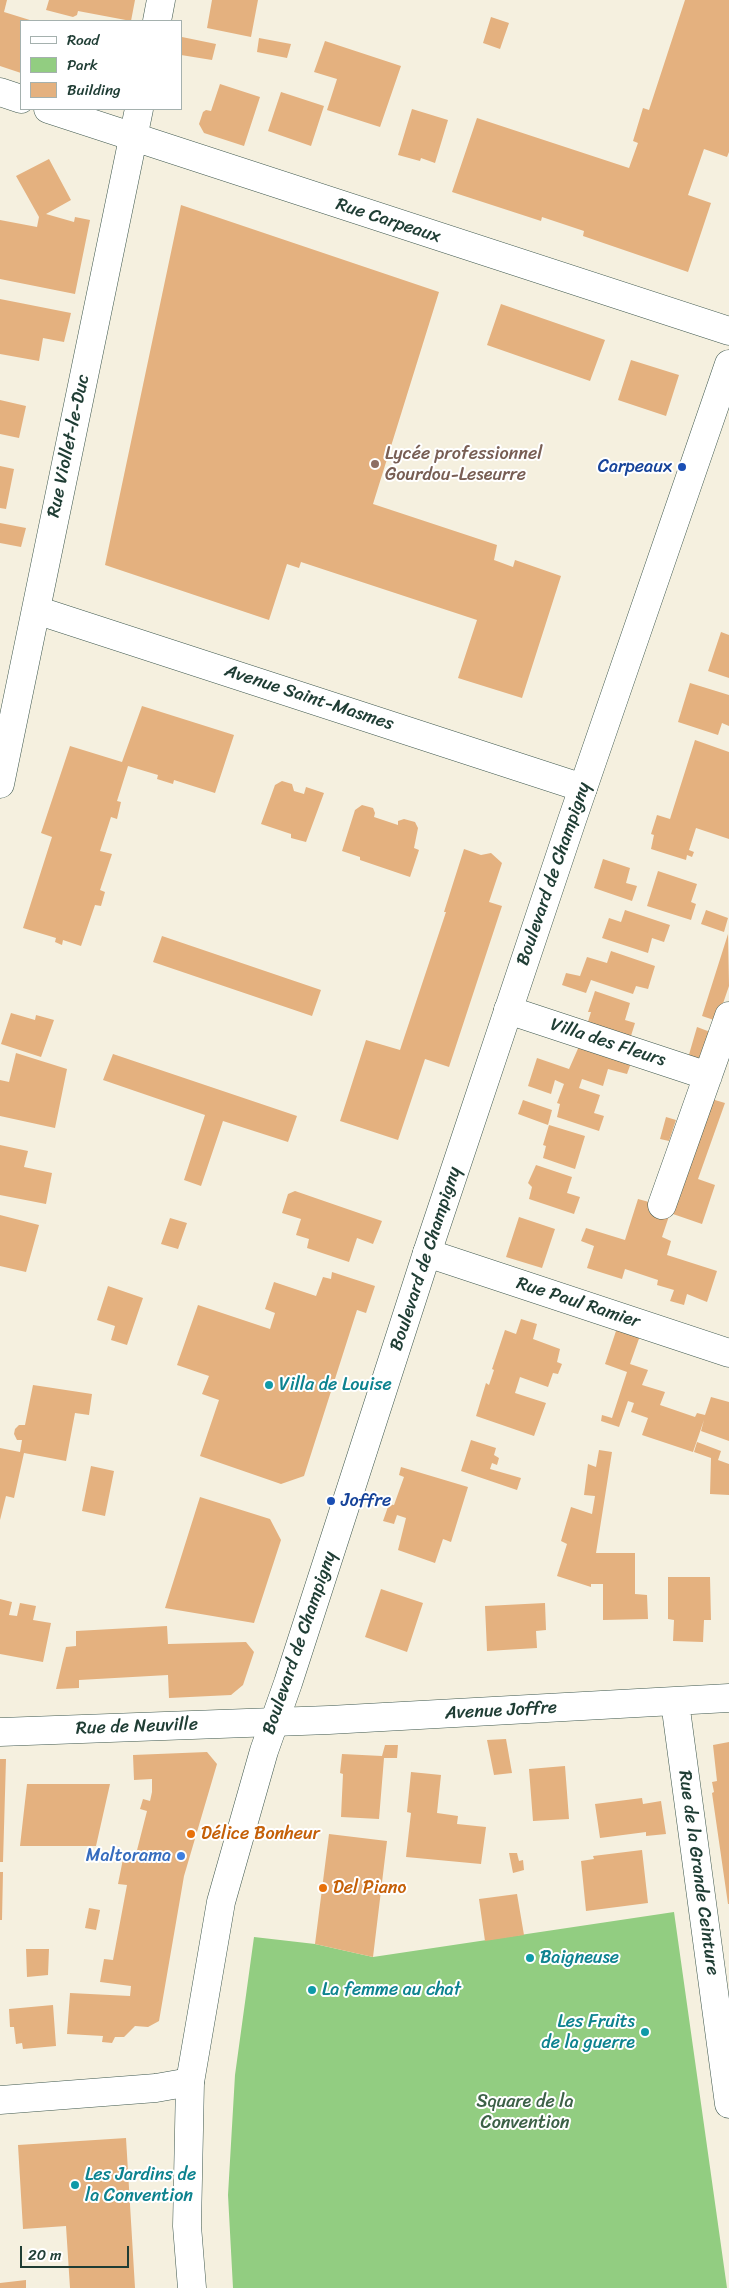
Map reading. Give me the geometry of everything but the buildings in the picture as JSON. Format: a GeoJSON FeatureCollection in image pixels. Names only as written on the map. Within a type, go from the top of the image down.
{"type":"FeatureCollection","features":[{"type":"Feature","properties":{"kind":"street"},"geometry":{"type":"LineString","coordinates":[[157,20],[161,0]]}},
{"type":"Feature","properties":{"kind":"street"},"geometry":{"type":"LineString","coordinates":[[0,92],[20,100]]}},
{"type":"Feature","properties":{"kind":"street","name":"Rue Carpeaux"},"geometry":{"type":"LineString","coordinates":[[51,110],[729,331]]}},
{"type":"Feature","properties":{"kind":"street","name":"Rue Viollet-le-Duc"},"geometry":{"type":"LineString","coordinates":[[0,784],[139,110]]}},
{"type":"Feature","properties":{"kind":"street","name":"Boulevard de Champigny"},"geometry":{"type":"LineString","coordinates":[[192,2288],[187,2226],[190,2082],[221,1902],[273,1722],[288,1683],[427,1253],[583,788],[729,364]]}},
{"type":"Feature","properties":{"kind":"street","name":"Avenue Saint-Masmes"},"geometry":{"type":"LineString","coordinates":[[36,610],[583,788]]}},
{"type":"Feature","properties":{"kind":"street","name":"Villa des Fleurs"},"geometry":{"type":"LineString","coordinates":[[508,1010],[708,1076]]}},
{"type":"Feature","properties":{"kind":"street"},"geometry":{"type":"LineString","coordinates":[[662,1205],[729,1016]]}},
{"type":"Feature","properties":{"kind":"street","name":"Rue Paul Ramier"},"geometry":{"type":"LineString","coordinates":[[427,1253],[729,1353]]}},
{"type":"Feature","properties":{"kind":"street","name":"Avenue Joffre"},"geometry":{"type":"LineString","coordinates":[[273,1722],[729,1698]]}},
{"type":"Feature","properties":{"kind":"street","name":"Rue de la Grande Ceinture"},"geometry":{"type":"LineString","coordinates":[[675,1702],[729,2104]]}},
{"type":"Feature","properties":{"kind":"street","name":"Rue de Neuville"},"geometry":{"type":"LineString","coordinates":[[0,1732],[273,1722]]}},
{"type":"Feature","properties":{"kind":"street"},"geometry":{"type":"LineString","coordinates":[[0,2100],[156,2088],[190,2082]]}},
{"type":"Feature","properties":{"kind":"green space","name":"Square de la Convention"},"geometry":{"type":"Polygon","coordinates":[[[674,1912],[727,2288],[233,2288],[228,2195],[235,2075],[254,1937],[315,1944],[373,1957],[674,1912]]]}},
{"type":"Feature","properties":{"kind":"place","name":"Lycée professionnel Gourdou-Leseurre"},"geometry":{"type":"Point","coordinates":[375,464]}},
{"type":"Feature","properties":{"kind":"place","name":"Carpeaux"},"geometry":{"type":"Point","coordinates":[682,467]}},
{"type":"Feature","properties":{"kind":"place","name":"Villa de Louise"},"geometry":{"type":"Point","coordinates":[269,1385]}},
{"type":"Feature","properties":{"kind":"place","name":"Joffre"},"geometry":{"type":"Point","coordinates":[331,1501]}},
{"type":"Feature","properties":{"kind":"place","name":"Délice Bonheur"},"geometry":{"type":"Point","coordinates":[191,1834]}},
{"type":"Feature","properties":{"kind":"place","name":"Maltorama"},"geometry":{"type":"Point","coordinates":[181,1856]}},
{"type":"Feature","properties":{"kind":"place","name":"Del Piano"},"geometry":{"type":"Point","coordinates":[323,1888]}},
{"type":"Feature","properties":{"kind":"place","name":"Baigneuse"},"geometry":{"type":"Point","coordinates":[530,1958]}},
{"type":"Feature","properties":{"kind":"place","name":"La femme au chat"},"geometry":{"type":"Point","coordinates":[312,1990]}},
{"type":"Feature","properties":{"kind":"place","name":"Les Fruits de la guerre"},"geometry":{"type":"Point","coordinates":[645,2032]}},
{"type":"Feature","properties":{"kind":"place","name":"Les Jardins de la Convention"},"geometry":{"type":"Point","coordinates":[75,2185]}}]}
